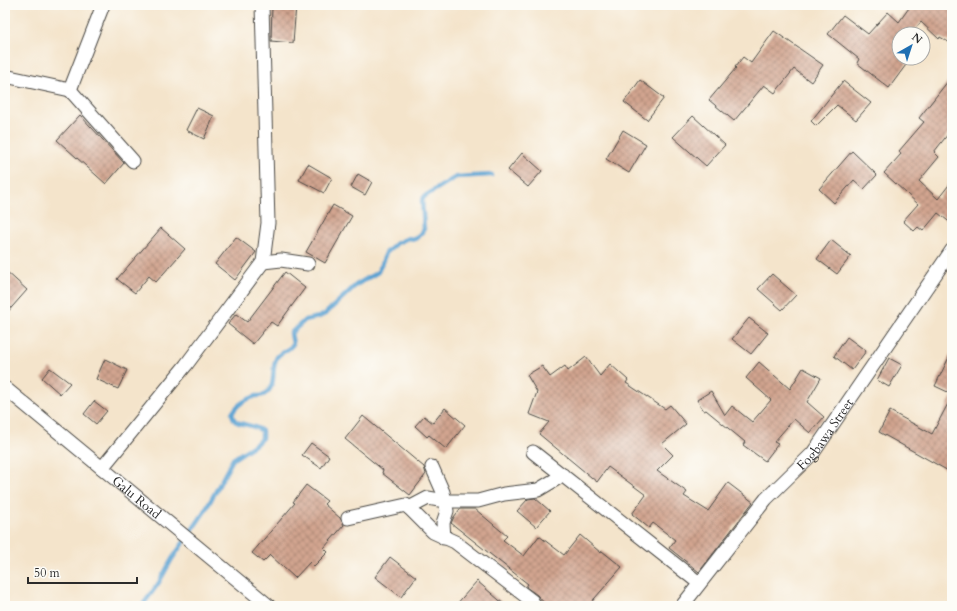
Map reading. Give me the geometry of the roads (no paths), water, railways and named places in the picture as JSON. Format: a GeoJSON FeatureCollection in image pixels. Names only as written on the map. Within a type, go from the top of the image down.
{"type":"FeatureCollection","features":[{"type":"Feature","properties":{"kind":"street"},"geometry":{"type":"LineString","coordinates":[[70,90],[103,5]]}},
{"type":"Feature","properties":{"kind":"street"},"geometry":{"type":"LineString","coordinates":[[102,468],[186,365],[263,262],[268,223],[262,5]]}},
{"type":"Feature","properties":{"kind":"street"},"geometry":{"type":"LineString","coordinates":[[5,76],[70,90],[133,161]]}},
{"type":"Feature","properties":{"kind":"street","name":"Fogbawa Street"},"geometry":{"type":"LineString","coordinates":[[682,606],[766,499],[813,453],[952,250]]}},
{"type":"Feature","properties":{"kind":"street"},"geometry":{"type":"LineString","coordinates":[[263,262],[281,260],[308,264]]}},
{"type":"Feature","properties":{"kind":"street","name":"Galu Road"},"geometry":{"type":"LineString","coordinates":[[5,388],[269,606]]}},
{"type":"Feature","properties":{"kind":"street"},"geometry":{"type":"LineString","coordinates":[[533,452],[699,583]]}},
{"type":"Feature","properties":{"kind":"street"},"geometry":{"type":"LineString","coordinates":[[432,467],[448,511],[443,523],[444,538]]}},
{"type":"Feature","properties":{"kind":"street"},"geometry":{"type":"LineString","coordinates":[[409,508],[428,498],[445,501],[478,501],[504,494],[538,490],[563,475]]}},
{"type":"Feature","properties":{"kind":"street"},"geometry":{"type":"LineString","coordinates":[[348,518],[406,505],[433,532],[455,542],[532,601],[535,606]]}},
{"type":"Feature","properties":{"kind":"waterway"},"geometry":{"type":"LineString","coordinates":[[142,606],[205,511],[233,459],[256,444],[262,438],[262,431],[255,427],[235,421],[232,414],[236,408],[248,399],[264,395],[269,390],[273,382],[274,367],[277,357],[293,344],[291,333],[305,320],[325,314],[356,285],[378,272],[386,253],[397,243],[408,238],[415,239],[420,235],[424,229],[422,200],[425,196],[456,177],[492,175]]}}]}
